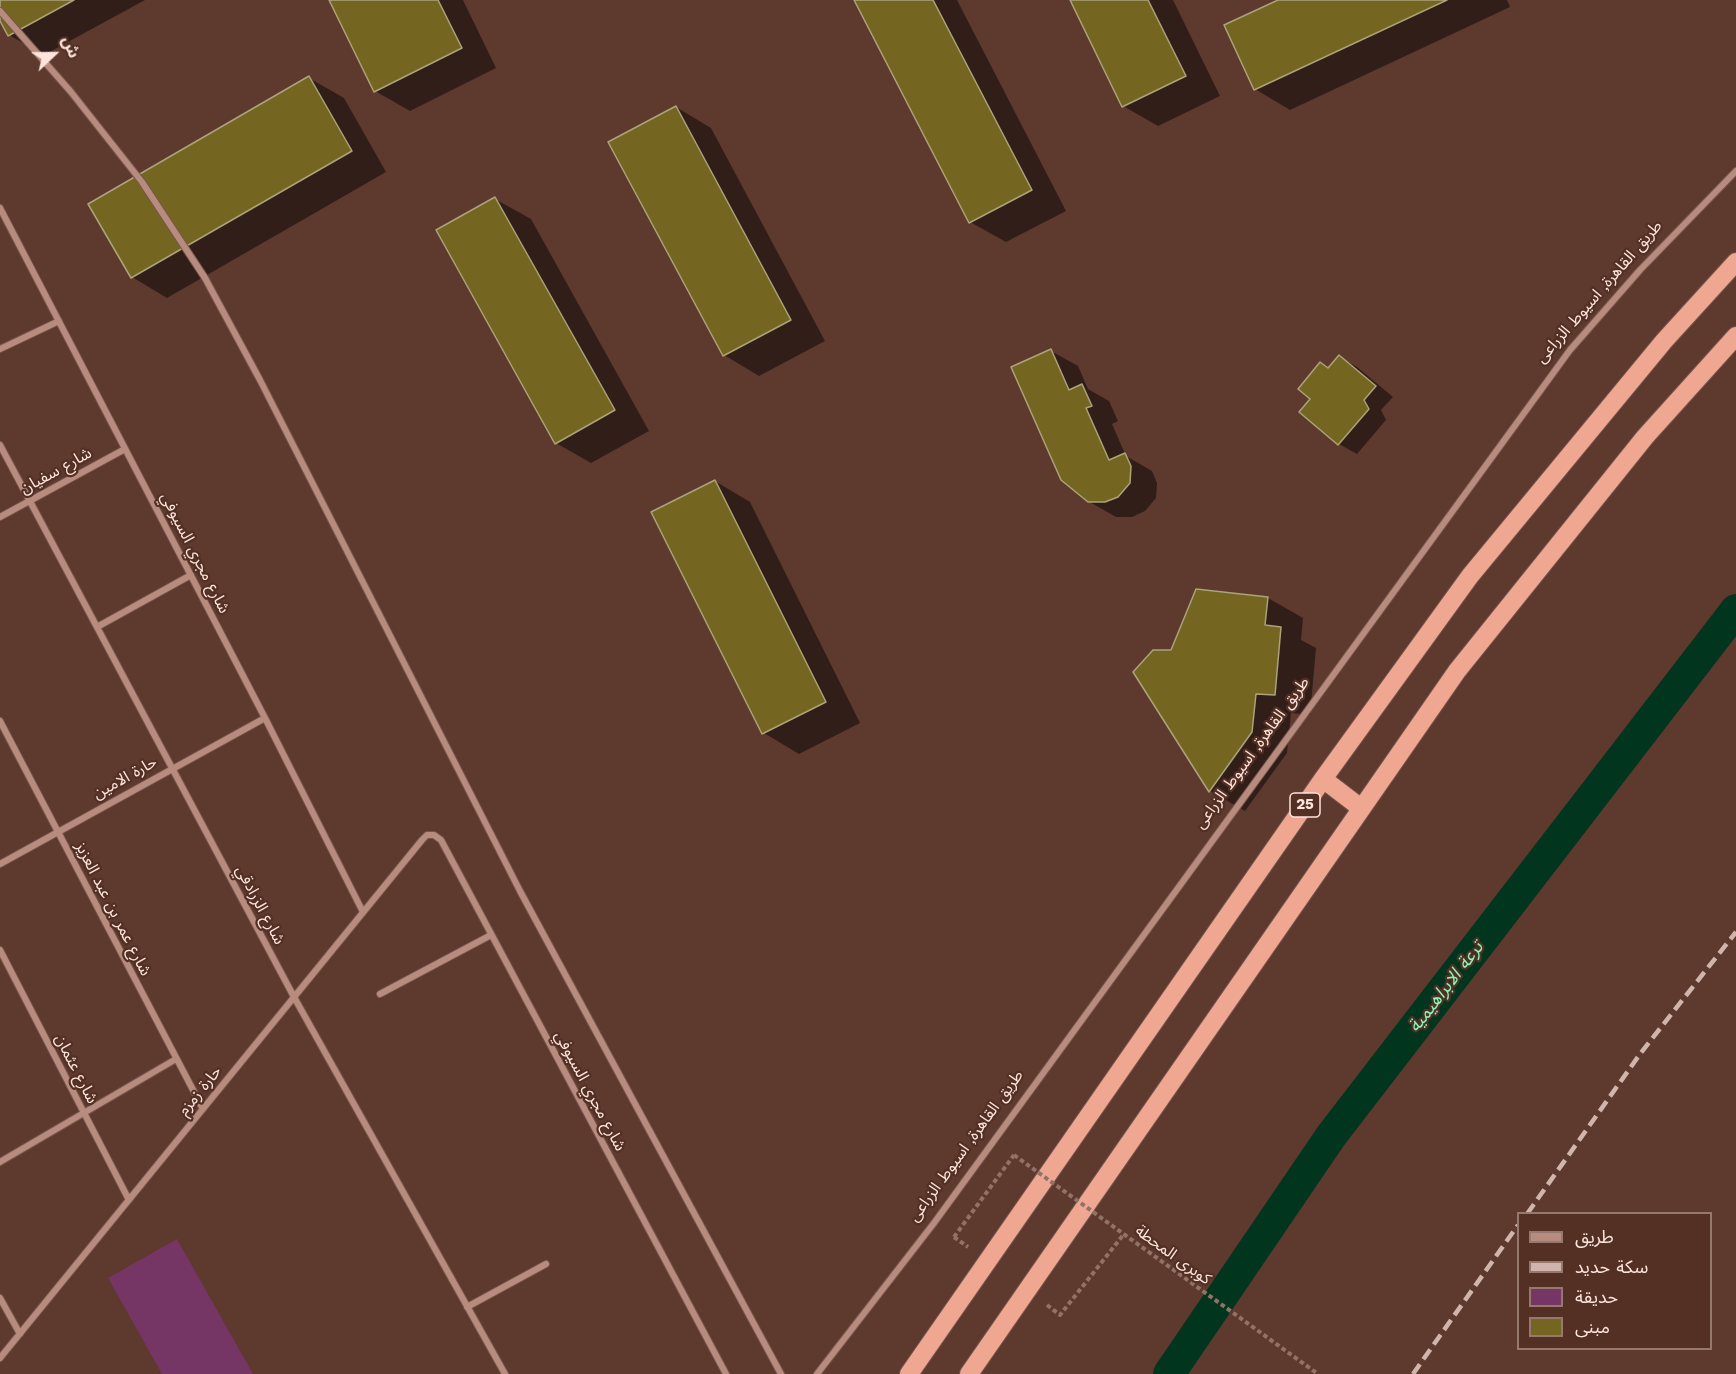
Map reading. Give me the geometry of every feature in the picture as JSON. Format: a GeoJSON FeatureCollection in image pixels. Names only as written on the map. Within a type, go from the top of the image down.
{"type":"FeatureCollection","features":[{"type":"Feature","properties":{"kind":"highway","name":"25"},"geometry":{"type":"LineString","coordinates":[[909,1374],[1323,779],[1470,576],[1664,341],[1736,262]]}},
{"type":"Feature","properties":{"kind":"highway"},"geometry":{"type":"LineString","coordinates":[[969,1374],[1457,671],[1542,562],[1645,437],[1736,336]]}},
{"type":"Feature","properties":{"kind":"highway"},"geometry":{"type":"LineString","coordinates":[[1323,779],[1361,808]]}},
{"type":"Feature","properties":{"kind":"street"},"geometry":{"type":"LineString","coordinates":[[0,11],[71,92],[142,182],[205,279],[260,380],[520,891],[781,1374]]}},
{"type":"Feature","properties":{"kind":"street","name":"طريق القاهرة, اسيوط الزراعى"},"geometry":{"type":"LineString","coordinates":[[817,1374],[934,1222],[1570,350],[1640,270],[1736,171]]}},
{"type":"Feature","properties":{"kind":"street","name":"شارع مجري السيوفي"},"geometry":{"type":"LineString","coordinates":[[0,208],[192,576],[363,912]]}},
{"type":"Feature","properties":{"kind":"street"},"geometry":{"type":"LineString","coordinates":[[0,350],[59,321]]}},
{"type":"Feature","properties":{"kind":"street","name":"شارع الزرادقي"},"geometry":{"type":"LineString","coordinates":[[0,445],[294,997],[505,1374]]}},
{"type":"Feature","properties":{"kind":"street","name":"شارع سفيان"},"geometry":{"type":"LineString","coordinates":[[0,517],[125,449]]}},
{"type":"Feature","properties":{"kind":"street"},"geometry":{"type":"LineString","coordinates":[[97,627],[192,576]]}},
{"type":"Feature","properties":{"kind":"street","name":"حارة الامين"},"geometry":{"type":"LineString","coordinates":[[0,864],[171,767],[265,718]]}},
{"type":"Feature","properties":{"kind":"street","name":"شارع عمر بن عبد العزيز"},"geometry":{"type":"LineString","coordinates":[[0,721],[203,1108]]}},
{"type":"Feature","properties":{"kind":"street","name":"شارع مجري السيوفي"},"geometry":{"type":"LineString","coordinates":[[422,840],[434,835],[441,840],[726,1374]]}},
{"type":"Feature","properties":{"kind":"street","name":"حارة زمزم"},"geometry":{"type":"LineString","coordinates":[[0,1359],[422,840]]}},
{"type":"Feature","properties":{"kind":"street"},"geometry":{"type":"LineString","coordinates":[[380,994],[491,935]]}},
{"type":"Feature","properties":{"kind":"street","name":"شارع عثمان"},"geometry":{"type":"LineString","coordinates":[[0,950],[129,1200]]}},
{"type":"Feature","properties":{"kind":"street"},"geometry":{"type":"LineString","coordinates":[[0,1162],[176,1059]]}},
{"type":"Feature","properties":{"kind":"street"},"geometry":{"type":"LineString","coordinates":[[467,1307],[546,1264]]}},
{"type":"Feature","properties":{"kind":"street"},"geometry":{"type":"LineString","coordinates":[[0,1298],[20,1334]]}},
{"type":"Feature","properties":{"kind":"path","name":"كوبرى المحطة"},"geometry":{"type":"LineString","coordinates":[[954,1238],[1014,1155],[1318,1374]]}},
{"type":"Feature","properties":{"kind":"path"},"geometry":{"type":"LineString","coordinates":[[934,1222],[988,1262]]}},
{"type":"Feature","properties":{"kind":"path"},"geometry":{"type":"LineString","coordinates":[[1060,1315],[1124,1234]]}},
{"type":"Feature","properties":{"kind":"green space"},"geometry":{"type":"Polygon","coordinates":[[[177,1239],[253,1374],[162,1374],[108,1278],[177,1239]]]}},
{"type":"Feature","properties":{"kind":"building"},"geometry":{"type":"Polygon","coordinates":[[[0,0],[74,0],[8,36],[0,21],[0,0]]]}},
{"type":"Feature","properties":{"kind":"building"},"geometry":{"type":"Polygon","coordinates":[[[329,0],[438,0],[462,48],[374,92],[329,0]]]}},
{"type":"Feature","properties":{"kind":"building"},"geometry":{"type":"Polygon","coordinates":[[[854,0],[933,0],[1032,190],[969,223],[854,0]]]}},
{"type":"Feature","properties":{"kind":"building"},"geometry":{"type":"Polygon","coordinates":[[[1070,0],[1148,0],[1186,76],[1122,107],[1070,0]]]}},
{"type":"Feature","properties":{"kind":"building"},"geometry":{"type":"Polygon","coordinates":[[[1278,0],[1447,0],[1254,90],[1224,25],[1278,0]]]}},
{"type":"Feature","properties":{"kind":"building"},"geometry":{"type":"Polygon","coordinates":[[[309,76],[352,151],[131,278],[88,204],[309,76]]]}},
{"type":"Feature","properties":{"kind":"building"},"geometry":{"type":"Polygon","coordinates":[[[676,106],[791,320],[723,356],[608,142],[676,106]]]}},
{"type":"Feature","properties":{"kind":"building"},"geometry":{"type":"Polygon","coordinates":[[[495,197],[615,410],[555,444],[436,230],[495,197]]]}},
{"type":"Feature","properties":{"kind":"building"},"geometry":{"type":"Polygon","coordinates":[[[1051,349],[1069,390],[1082,384],[1092,406],[1086,408],[1109,460],[1125,453],[1131,466],[1130,483],[1118,497],[1105,502],[1088,502],[1061,480],[1011,367],[1051,349]]]}},
{"type":"Feature","properties":{"kind":"building"},"geometry":{"type":"Polygon","coordinates":[[[1339,355],[1376,386],[1364,400],[1369,409],[1338,445],[1299,412],[1310,399],[1298,389],[1320,362],[1328,368],[1339,355]]]}},
{"type":"Feature","properties":{"kind":"building"},"geometry":{"type":"Polygon","coordinates":[[[715,480],[826,702],[762,734],[651,512],[715,480]]]}},
{"type":"Feature","properties":{"kind":"building"},"geometry":{"type":"Polygon","coordinates":[[[1196,589],[1268,597],[1265,625],[1281,627],[1275,695],[1256,694],[1252,732],[1209,792],[1133,672],[1153,650],[1171,650],[1196,589]]]}},
{"type":"Feature","properties":{"kind":"waterway","name":"ترعة الابراهيمية"},"geometry":{"type":"LineString","coordinates":[[1169,1374],[1331,1136],[1736,610]]}},
{"type":"Feature","properties":{"kind":"railway"},"geometry":{"type":"LineString","coordinates":[[1528,1212],[1640,1054],[1736,932]]}},
{"type":"Feature","properties":{"kind":"railway"},"geometry":{"type":"LineString","coordinates":[[1413,1374],[1517,1226]]}}]}
